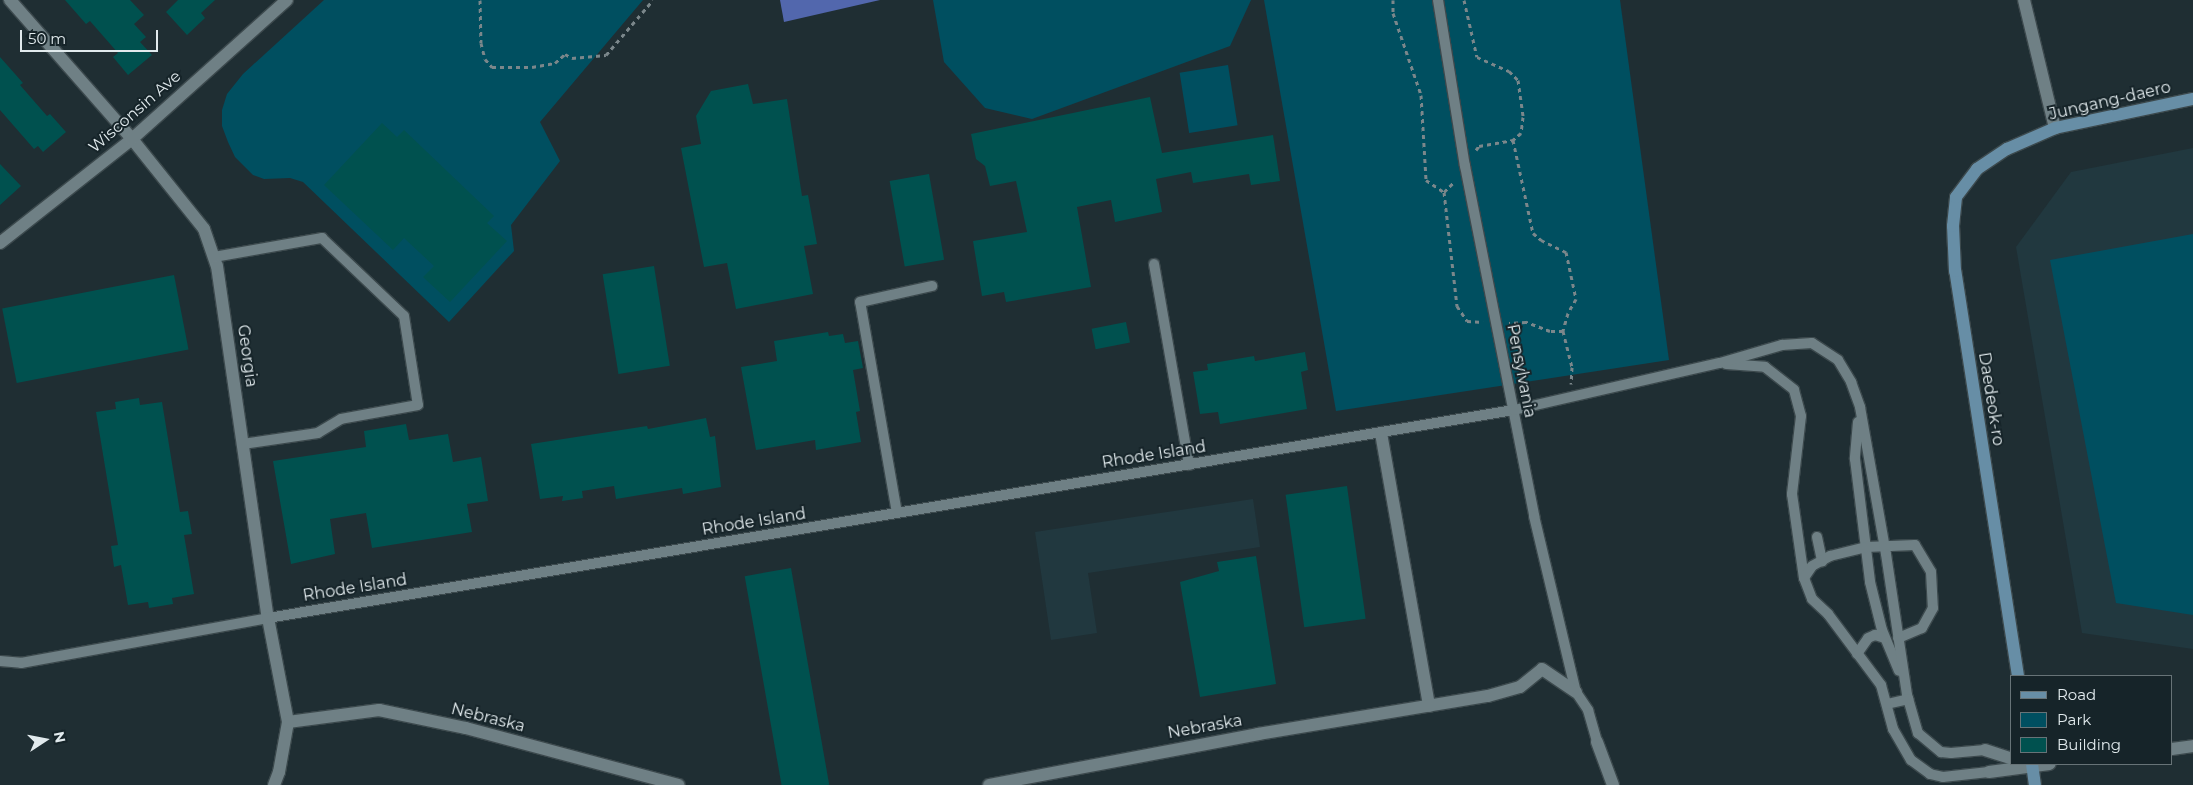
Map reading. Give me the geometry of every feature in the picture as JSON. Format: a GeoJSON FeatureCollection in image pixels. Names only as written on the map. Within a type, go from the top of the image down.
{"type":"FeatureCollection","features":[{"type":"Feature","properties":{"kind":"main road","name":"Jungang-daero"},"geometry":{"type":"LineString","coordinates":[[2007,149],[2055,128],[2193,99]]}},
{"type":"Feature","properties":{"kind":"main road","name":"Daedeok-ro"},"geometry":{"type":"LineString","coordinates":[[2007,149],[1978,169],[1956,197],[1952,226],[1955,271],[2018,675]]}},
{"type":"Feature","properties":{"kind":"main road"},"geometry":{"type":"LineString","coordinates":[[2030,765],[2035,785]]}},
{"type":"Feature","properties":{"kind":"street","name":"Georgia"},"geometry":{"type":"LineString","coordinates":[[10,0],[132,139],[204,229],[214,257],[217,266],[268,618],[288,722],[279,772],[274,785]]}},
{"type":"Feature","properties":{"kind":"street","name":"Wisconsin Ave"},"geometry":{"type":"LineString","coordinates":[[0,243],[132,139],[287,0]]}},
{"type":"Feature","properties":{"kind":"street"},"geometry":{"type":"LineString","coordinates":[[2024,0],[2055,128]]}},
{"type":"Feature","properties":{"kind":"street"},"geometry":{"type":"LineString","coordinates":[[1381,433],[1428,706]]}},
{"type":"Feature","properties":{"kind":"street","name":"Nebraska"},"geometry":{"type":"LineString","coordinates":[[988,785],[1258,734],[1488,696],[1520,687],[1542,669],[1576,692]]}},
{"type":"Feature","properties":{"kind":"street","name":"Nebraska"},"geometry":{"type":"LineString","coordinates":[[288,722],[379,710],[466,728],[678,785]]}},
{"type":"Feature","properties":{"kind":"street"},"geometry":{"type":"LineString","coordinates":[[1597,742],[1613,785]]}},
{"type":"Feature","properties":{"kind":"street"},"geometry":{"type":"LineString","coordinates":[[2173,749],[2193,746]]}},
{"type":"Feature","properties":{"kind":"street"},"geometry":{"type":"LineString","coordinates":[[1985,750],[2010,758]]}},
{"type":"Feature","properties":{"kind":"street"},"geometry":{"type":"LineString","coordinates":[[1989,772],[2025,765]]}},
{"type":"Feature","properties":{"kind":"lane","name":"Pensylvania"},"geometry":{"type":"LineString","coordinates":[[1438,0],[1465,166],[1534,516],[1576,692],[1588,710],[1597,742]]}},
{"type":"Feature","properties":{"kind":"lane"},"geometry":{"type":"LineString","coordinates":[[214,257],[322,238],[404,316],[418,405],[341,419],[318,433],[243,444]]}},
{"type":"Feature","properties":{"kind":"lane"},"geometry":{"type":"LineString","coordinates":[[1154,264],[1188,465]]}},
{"type":"Feature","properties":{"kind":"lane"},"geometry":{"type":"LineString","coordinates":[[897,513],[860,302],[932,286]]}},
{"type":"Feature","properties":{"kind":"lane","name":"Rhode Island"},"geometry":{"type":"LineString","coordinates":[[0,661],[21,663],[268,618],[1514,410],[1720,363],[1782,346],[1812,342],[1838,360],[1852,382],[1860,407],[1906,686]]}},
{"type":"Feature","properties":{"kind":"lane"},"geometry":{"type":"LineString","coordinates":[[1720,363],[1766,367],[1794,390],[1801,416],[1792,494],[1804,578],[1812,600],[1828,614],[1881,685],[1893,729],[1911,760],[1920,769],[1943,777],[1989,772]]}},
{"type":"Feature","properties":{"kind":"lane"},"geometry":{"type":"LineString","coordinates":[[1860,407],[1855,459],[1870,582],[1885,638],[1906,686],[1918,733],[1931,746],[1941,752],[1985,750]]}},
{"type":"Feature","properties":{"kind":"lane"},"geometry":{"type":"LineString","coordinates":[[1817,537],[1822,561]]}},
{"type":"Feature","properties":{"kind":"lane"},"geometry":{"type":"LineString","coordinates":[[1804,578],[1812,566],[1830,556],[1866,546],[1915,545],[1931,572],[1933,608],[1922,628],[1898,638]]}},
{"type":"Feature","properties":{"kind":"lane"},"geometry":{"type":"LineString","coordinates":[[1858,654],[1864,641],[1868,638],[1874,635],[1885,638]]}},
{"type":"Feature","properties":{"kind":"lane"},"geometry":{"type":"LineString","coordinates":[[1887,704],[1908,699]]}},
{"type":"Feature","properties":{"kind":"path"},"geometry":{"type":"LineString","coordinates":[[480,0],[481,43],[485,59],[492,67],[532,67],[555,63],[565,54],[572,58],[606,55],[653,0]]}},
{"type":"Feature","properties":{"kind":"path"},"geometry":{"type":"LineString","coordinates":[[1563,331],[1572,368],[1570,398]]}},
{"type":"Feature","properties":{"kind":"shaded area"},"geometry":{"type":"Polygon","coordinates":[[[2193,148],[2193,649],[2082,633],[2016,247],[2071,172],[2193,148]]]}},
{"type":"Feature","properties":{"kind":"shaded area"},"geometry":{"type":"Polygon","coordinates":[[[1253,499],[1260,547],[1088,573],[1097,633],[1051,640],[1035,532],[1253,499]]]}},
{"type":"Feature","properties":{"kind":"green space"},"geometry":{"type":"Polygon","coordinates":[[[324,0],[643,0],[540,122],[560,161],[511,225],[514,251],[449,322],[303,182],[290,178],[264,179],[253,175],[235,157],[228,142],[222,126],[222,110],[227,94],[243,74],[324,0]]]}},
{"type":"Feature","properties":{"kind":"green space"},"geometry":{"type":"Polygon","coordinates":[[[933,0],[1251,0],[1230,46],[1032,119],[985,108],[944,62],[933,0]]]}},
{"type":"Feature","properties":{"kind":"green space"},"geometry":{"type":"Polygon","coordinates":[[[1264,0],[1620,0],[1669,360],[1336,411],[1264,0]]]}},
{"type":"Feature","properties":{"kind":"green space"},"geometry":{"type":"Polygon","coordinates":[[[1228,65],[1238,125],[1189,133],[1180,73],[1228,65]]]}},
{"type":"Feature","properties":{"kind":"green space"},"geometry":{"type":"Polygon","coordinates":[[[2193,234],[2193,615],[2116,603],[2050,260],[2193,234]]]}},
{"type":"Feature","properties":{"kind":"water"},"geometry":{"type":"Polygon","coordinates":[[[780,0],[880,0],[784,22],[780,0]]]}},
{"type":"Feature","properties":{"kind":"building"},"geometry":{"type":"Polygon","coordinates":[[[65,0],[130,0],[144,15],[134,24],[146,37],[140,42],[152,55],[128,75],[113,57],[118,53],[90,21],[86,24],[65,0]]]}},
{"type":"Feature","properties":{"kind":"building"},"geometry":{"type":"Polygon","coordinates":[[[178,0],[215,0],[201,13],[205,18],[187,35],[166,12],[178,0]]]}},
{"type":"Feature","properties":{"kind":"building"},"geometry":{"type":"Polygon","coordinates":[[[0,57],[23,83],[20,85],[47,116],[50,114],[66,132],[43,152],[38,146],[34,149],[0,110],[0,57]]]}},
{"type":"Feature","properties":{"kind":"building"},"geometry":{"type":"Polygon","coordinates":[[[748,84],[753,104],[787,99],[802,196],[808,195],[817,244],[804,246],[813,294],[736,309],[727,263],[704,267],[681,148],[701,144],[696,116],[711,91],[748,84]]]}},
{"type":"Feature","properties":{"kind":"building"},"geometry":{"type":"Polygon","coordinates":[[[1150,97],[1162,153],[1273,135],[1280,181],[1251,185],[1249,174],[1193,183],[1191,172],[1156,179],[1162,212],[1115,222],[1111,200],[1077,207],[1091,287],[1006,302],[1004,292],[982,296],[973,241],[1027,232],[1016,181],[990,186],[985,166],[976,159],[971,134],[1150,97]]]}},
{"type":"Feature","properties":{"kind":"building"},"geometry":{"type":"Polygon","coordinates":[[[382,123],[397,137],[404,130],[494,216],[487,223],[507,241],[450,302],[423,277],[434,266],[404,238],[393,250],[324,185],[382,123]]]}},
{"type":"Feature","properties":{"kind":"building"},"geometry":{"type":"Polygon","coordinates":[[[0,164],[21,186],[0,205],[0,164]]]}},
{"type":"Feature","properties":{"kind":"building"},"geometry":{"type":"Polygon","coordinates":[[[929,174],[944,260],[905,267],[890,181],[929,174]]]}},
{"type":"Feature","properties":{"kind":"building"},"geometry":{"type":"Polygon","coordinates":[[[654,266],[670,366],[618,374],[603,274],[654,266]]]}},
{"type":"Feature","properties":{"kind":"building"},"geometry":{"type":"Polygon","coordinates":[[[174,275],[189,350],[17,383],[2,308],[174,275]]]}},
{"type":"Feature","properties":{"kind":"building"},"geometry":{"type":"Polygon","coordinates":[[[1126,322],[1130,343],[1096,349],[1092,329],[1126,322]]]}},
{"type":"Feature","properties":{"kind":"building"},"geometry":{"type":"Polygon","coordinates":[[[828,332],[829,336],[843,334],[845,343],[858,341],[863,368],[853,370],[860,411],[856,412],[861,442],[816,450],[815,440],[756,450],[741,367],[777,361],[774,341],[828,332]]]}},
{"type":"Feature","properties":{"kind":"building"},"geometry":{"type":"Polygon","coordinates":[[[1305,352],[1308,370],[1301,372],[1307,409],[1220,424],[1218,412],[1200,414],[1193,372],[1208,370],[1207,364],[1254,356],[1255,361],[1305,352]]]}},
{"type":"Feature","properties":{"kind":"building"},"geometry":{"type":"Polygon","coordinates":[[[139,398],[140,405],[162,402],[180,512],[188,511],[192,534],[184,535],[194,594],[172,598],[173,604],[149,608],[148,602],[128,605],[121,565],[114,567],[111,546],[118,545],[96,412],[116,409],[115,402],[139,398]]]}},
{"type":"Feature","properties":{"kind":"building"},"geometry":{"type":"Polygon","coordinates":[[[706,418],[710,437],[715,436],[721,487],[683,494],[682,488],[616,499],[614,486],[582,491],[583,498],[562,501],[563,496],[540,499],[531,444],[647,426],[648,429],[706,418]]]}},
{"type":"Feature","properties":{"kind":"building"},"geometry":{"type":"Polygon","coordinates":[[[406,424],[409,440],[448,434],[453,462],[481,457],[488,501],[467,504],[472,532],[372,548],[366,513],[330,519],[335,554],[291,564],[273,461],[366,447],[364,431],[406,424]]]}},
{"type":"Feature","properties":{"kind":"building"},"geometry":{"type":"Polygon","coordinates":[[[1347,486],[1366,619],[1304,627],[1286,495],[1347,486]]]}},
{"type":"Feature","properties":{"kind":"building"},"geometry":{"type":"Polygon","coordinates":[[[1256,556],[1276,684],[1200,697],[1180,582],[1219,571],[1217,562],[1256,556]]]}},
{"type":"Feature","properties":{"kind":"building"},"geometry":{"type":"Polygon","coordinates":[[[791,568],[829,785],[782,785],[745,576],[791,568]]]}}]}
